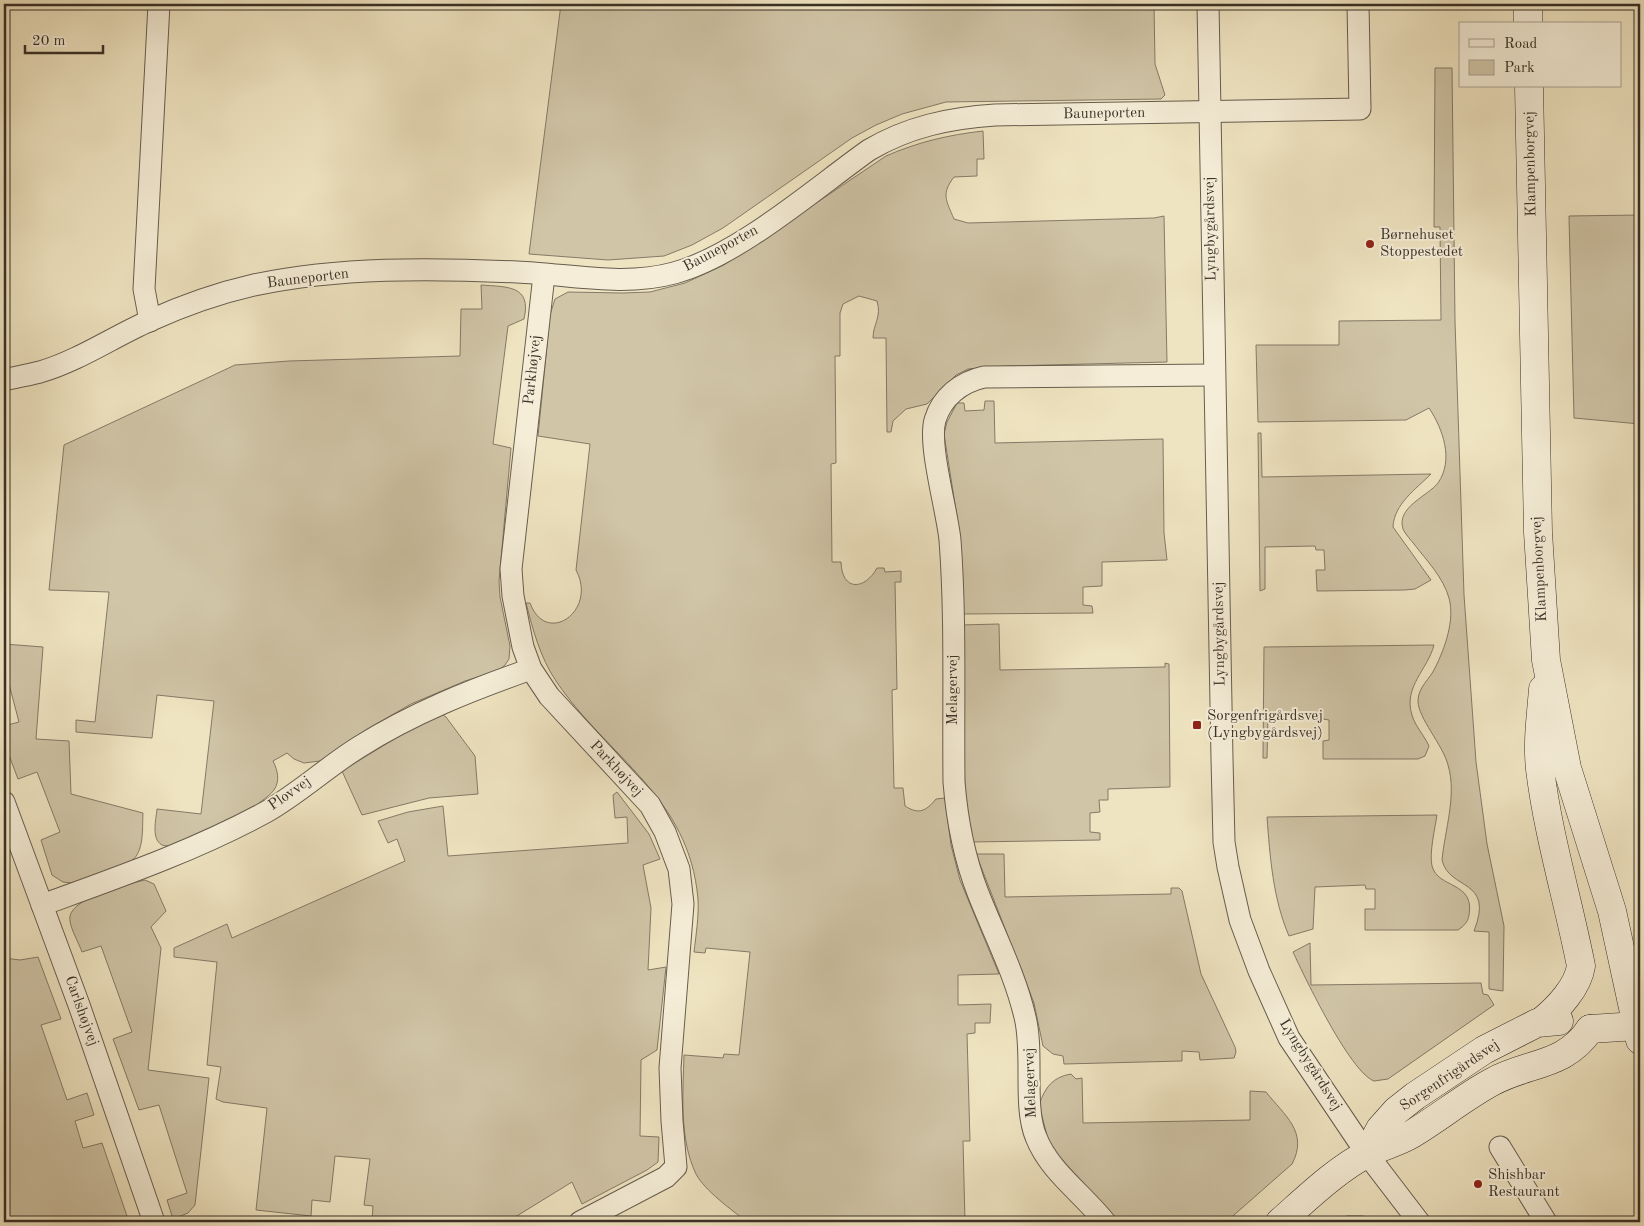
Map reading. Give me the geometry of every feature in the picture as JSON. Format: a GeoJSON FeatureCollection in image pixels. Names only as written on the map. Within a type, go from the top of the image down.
{"type":"FeatureCollection","features":[{"type":"Feature","properties":{"kind":"street"},"geometry":{"type":"LineString","coordinates":[[150,321],[144,289],[159,4]]}},
{"type":"Feature","properties":{"kind":"street","name":"Lyngbygårdsvej"},"geometry":{"type":"LineString","coordinates":[[1208,4],[1222,758],[1224,842],[1228,867],[1240,920],[1254,959],[1289,1038],[1367,1154],[1419,1222]]}},
{"type":"Feature","properties":{"kind":"street"},"geometry":{"type":"LineString","coordinates":[[1209,113],[1360,109],[1358,4]]}},
{"type":"Feature","properties":{"kind":"street"},"geometry":{"type":"LineString","coordinates":[[1528,4],[1528,22]]}},
{"type":"Feature","properties":{"kind":"street","name":"Klampenborgvej"},"geometry":{"type":"LineString","coordinates":[[1529,88],[1538,532],[1546,660],[1567,768],[1612,911],[1639,1031]]}},
{"type":"Feature","properties":{"kind":"street","name":"Bauneporten"},"geometry":{"type":"LineString","coordinates":[[4,380],[41,372],[77,357],[150,321],[220,294],[289,279],[406,269],[520,272],[633,280],[674,273],[696,265],[746,238],[888,138],[931,124],[972,116],[994,115],[1209,113]]}},
{"type":"Feature","properties":{"kind":"street","name":"Parkhøjvej"},"geometry":{"type":"LineString","coordinates":[[544,275],[511,569],[518,623],[531,669],[549,696],[650,805],[666,832],[679,869],[683,904],[670,1068],[676,1167],[666,1177],[580,1222]]}},
{"type":"Feature","properties":{"kind":"street","name":"Melagervej"},"geometry":{"type":"LineString","coordinates":[[1105,1222],[1042,1152],[1035,1136],[1032,1118],[1030,1042],[1022,1003],[977,891],[962,842],[957,818],[954,782],[950,539],[933,431],[941,407],[954,390],[973,380],[984,377],[1214,375]]}},
{"type":"Feature","properties":{"kind":"street"},"geometry":{"type":"LineString","coordinates":[[1542,1022],[1556,1010],[1577,978],[1581,966],[1559,871],[1540,769],[1539,730],[1546,660]]}},
{"type":"Feature","properties":{"kind":"street","name":"Plovvej"},"geometry":{"type":"LineString","coordinates":[[42,905],[155,865],[210,842],[268,810],[360,747],[424,710],[475,688],[531,669]]}},
{"type":"Feature","properties":{"kind":"street","name":"Carlshøjvej"},"geometry":{"type":"LineString","coordinates":[[4,802],[114,1103],[154,1222]]}},
{"type":"Feature","properties":{"kind":"street","name":"Sorgenfrigårdsvej"},"geometry":{"type":"LineString","coordinates":[[1280,1222],[1319,1188],[1367,1154],[1392,1146],[1413,1134],[1490,1082],[1508,1074],[1555,1060],[1577,1045],[1590,1029],[1578,1023],[1542,1022],[1484,1050],[1415,1096],[1396,1111],[1380,1129],[1367,1154]]}},
{"type":"Feature","properties":{"kind":"street"},"geometry":{"type":"LineString","coordinates":[[1590,1029],[1639,1031]]}},
{"type":"Feature","properties":{"kind":"street"},"geometry":{"type":"LineString","coordinates":[[1500,1147],[1546,1222]]}},
{"type":"Feature","properties":{"kind":"green space"},"geometry":{"type":"Polygon","coordinates":[[[561,4],[1154,4],[1155,64],[1165,95],[1161,99],[946,102],[902,114],[852,138],[723,228],[692,245],[664,256],[608,260],[529,254],[561,4]]]}},
{"type":"Feature","properties":{"kind":"green space"},"geometry":{"type":"Polygon","coordinates":[[[1435,68],[1452,68],[1455,321],[1464,595],[1476,762],[1487,844],[1504,926],[1503,991],[1489,989],[1489,932],[1474,931],[1479,914],[1479,902],[1475,893],[1446,870],[1442,860],[1450,812],[1450,776],[1445,757],[1422,715],[1418,701],[1420,691],[1433,672],[1442,652],[1450,625],[1451,607],[1443,583],[1405,533],[1402,521],[1408,508],[1433,488],[1443,474],[1446,455],[1439,425],[1429,408],[1406,420],[1258,422],[1256,345],[1339,345],[1339,321],[1441,320],[1440,227],[1434,227],[1435,68]]]}},
{"type":"Feature","properties":{"kind":"green space"},"geometry":{"type":"Polygon","coordinates":[[[983,131],[984,159],[977,159],[977,176],[954,177],[947,188],[947,202],[954,219],[968,223],[1154,218],[1164,216],[1167,362],[1006,366],[968,369],[956,375],[927,404],[906,409],[893,421],[891,432],[887,432],[886,338],[873,338],[878,316],[877,301],[859,296],[843,304],[840,313],[840,356],[835,356],[836,463],[831,464],[832,562],[841,562],[845,579],[855,584],[861,584],[866,581],[877,568],[884,568],[885,572],[901,571],[901,582],[895,582],[897,689],[892,690],[894,788],[903,788],[905,806],[918,811],[925,809],[936,799],[945,798],[951,845],[960,880],[999,974],[958,975],[958,1005],[991,1004],[990,1023],[975,1023],[975,1033],[967,1034],[970,1141],[963,1141],[965,1222],[747,1222],[712,1193],[696,1174],[684,1131],[683,1100],[684,1055],[723,1058],[724,1054],[739,1055],[750,952],[706,948],[705,953],[694,952],[698,919],[698,899],[691,863],[679,832],[663,805],[643,780],[577,708],[556,681],[541,653],[526,603],[530,603],[537,616],[547,622],[557,623],[567,618],[575,610],[580,599],[581,585],[576,570],[590,444],[538,436],[550,315],[555,299],[568,292],[650,292],[685,283],[724,265],[886,156],[933,140],[983,131]]]}},
{"type":"Feature","properties":{"kind":"green space"},"geometry":{"type":"Polygon","coordinates":[[[1640,215],[1640,424],[1574,418],[1569,216],[1640,215]]]}},
{"type":"Feature","properties":{"kind":"green space"},"geometry":{"type":"Polygon","coordinates":[[[481,285],[500,286],[515,290],[521,294],[526,308],[524,319],[508,326],[493,444],[511,448],[499,581],[500,597],[510,646],[509,659],[499,670],[465,681],[411,704],[366,730],[320,761],[304,763],[294,759],[287,753],[273,761],[278,780],[274,790],[267,797],[238,816],[201,835],[171,846],[162,845],[155,834],[157,809],[201,814],[214,701],[157,695],[152,738],[76,732],[76,720],[95,722],[109,592],[49,590],[64,445],[235,365],[289,361],[460,356],[461,309],[482,309],[481,285]]]}},
{"type":"Feature","properties":{"kind":"green space"},"geometry":{"type":"Polygon","coordinates":[[[985,401],[994,401],[995,443],[1163,439],[1164,533],[1167,560],[1102,562],[1102,586],[1083,587],[1083,605],[1092,606],[1093,613],[963,614],[960,536],[944,434],[947,422],[957,403],[964,403],[965,411],[984,410],[985,401]]]}},
{"type":"Feature","properties":{"kind":"green space"},"geometry":{"type":"Polygon","coordinates":[[[1258,433],[1261,433],[1262,477],[1431,474],[1402,504],[1397,511],[1393,527],[1431,580],[1415,589],[1405,590],[1317,591],[1316,570],[1325,570],[1324,550],[1316,550],[1315,546],[1265,547],[1265,589],[1260,591],[1258,433]]]}},
{"type":"Feature","properties":{"kind":"green space"},"geometry":{"type":"Polygon","coordinates":[[[4,599],[7,601],[4,644],[4,599]]]}},
{"type":"Feature","properties":{"kind":"green space"},"geometry":{"type":"Polygon","coordinates":[[[999,624],[1000,670],[1165,667],[1165,663],[1169,664],[1170,787],[1108,789],[1108,800],[1099,800],[1100,812],[1090,813],[1090,832],[1100,833],[1100,840],[971,842],[965,792],[961,625],[999,624]]]}},
{"type":"Feature","properties":{"kind":"green space"},"geometry":{"type":"Polygon","coordinates":[[[4,644],[43,647],[36,739],[69,741],[71,794],[143,813],[140,848],[128,863],[72,883],[63,882],[52,875],[41,840],[60,832],[37,772],[18,779],[4,742],[4,726],[19,722],[4,665],[4,644]]]}},
{"type":"Feature","properties":{"kind":"green space"},"geometry":{"type":"Polygon","coordinates":[[[1434,645],[1413,687],[1410,705],[1413,719],[1429,746],[1425,756],[1418,759],[1323,759],[1323,741],[1329,740],[1329,720],[1323,719],[1322,715],[1268,717],[1267,758],[1263,758],[1264,647],[1434,645]]]}},
{"type":"Feature","properties":{"kind":"green space"},"geometry":{"type":"Polygon","coordinates":[[[442,714],[475,756],[478,794],[429,798],[362,815],[342,771],[417,725],[442,714]]]}},
{"type":"Feature","properties":{"kind":"green space"},"geometry":{"type":"Polygon","coordinates":[[[617,792],[649,834],[660,859],[643,865],[651,908],[648,970],[666,967],[657,1050],[641,1060],[640,1136],[659,1137],[658,1162],[647,1170],[582,1204],[572,1182],[507,1222],[372,1222],[373,1206],[364,1205],[370,1159],[335,1156],[330,1202],[312,1200],[311,1216],[256,1210],[267,1108],[223,1102],[216,1099],[221,1067],[207,1065],[217,962],[174,957],[174,948],[227,924],[232,938],[405,861],[397,839],[388,843],[378,821],[408,812],[443,806],[448,856],[628,843],[627,817],[615,818],[613,795],[617,792]]]}},
{"type":"Feature","properties":{"kind":"green space"},"geometry":{"type":"Polygon","coordinates":[[[1437,815],[1432,848],[1432,866],[1441,879],[1467,896],[1469,915],[1467,922],[1462,927],[1458,930],[1365,930],[1365,909],[1375,909],[1375,889],[1366,889],[1365,885],[1315,887],[1313,929],[1289,936],[1276,893],[1267,817],[1437,815]]]}},
{"type":"Feature","properties":{"kind":"green space"},"geometry":{"type":"Polygon","coordinates":[[[976,854],[1004,854],[1005,897],[1171,894],[1171,888],[1179,888],[1182,891],[1201,974],[1235,1047],[1234,1058],[1200,1060],[1199,1052],[1182,1051],[1182,1061],[1064,1064],[1063,1056],[1053,1054],[1043,1046],[1034,1003],[976,854]]]}},
{"type":"Feature","properties":{"kind":"green space"},"geometry":{"type":"Polygon","coordinates":[[[145,880],[154,884],[166,911],[151,927],[161,948],[148,1070],[209,1078],[195,1205],[188,1213],[173,1219],[167,1200],[187,1193],[159,1105],[139,1110],[113,1039],[132,1032],[101,946],[82,952],[70,920],[74,909],[91,897],[145,880]]]}},
{"type":"Feature","properties":{"kind":"green space"},"geometry":{"type":"Polygon","coordinates":[[[1310,943],[1311,985],[1481,983],[1483,994],[1488,995],[1494,1005],[1388,1079],[1374,1081],[1364,1074],[1341,1043],[1293,952],[1310,943]]]}},
{"type":"Feature","properties":{"kind":"green space"},"geometry":{"type":"Polygon","coordinates":[[[38,957],[61,1019],[41,1025],[67,1100],[87,1093],[94,1115],[75,1121],[83,1148],[102,1143],[129,1222],[4,1222],[4,958],[20,960],[38,957]]]}},
{"type":"Feature","properties":{"kind":"green space"},"geometry":{"type":"Polygon","coordinates":[[[1071,1074],[1076,1079],[1082,1078],[1083,1123],[1250,1120],[1250,1091],[1266,1092],[1287,1116],[1292,1125],[1298,1142],[1297,1153],[1292,1164],[1226,1222],[1116,1222],[1067,1168],[1049,1143],[1039,1105],[1050,1084],[1065,1075],[1071,1074]]]}},
{"type":"Feature","properties":{"kind":"green space"},"geometry":{"type":"Polygon","coordinates":[[[1347,1216],[1363,1216],[1373,1222],[1329,1222],[1347,1216]]]}},
{"type":"Feature","properties":{"kind":"green space"},"geometry":{"type":"Polygon","coordinates":[[[203,1217],[243,1221],[243,1222],[187,1222],[203,1217]]]}},
{"type":"Feature","properties":{"kind":"place","name":"Børnehuset Stoppestedet"},"geometry":{"type":"Point","coordinates":[1370,244]}},
{"type":"Feature","properties":{"kind":"place","name":"Sorgenfrigårdsvej (Lyngbygårdsvej)"},"geometry":{"type":"Point","coordinates":[1197,725]}},
{"type":"Feature","properties":{"kind":"place","name":"Shishbar Restaurant"},"geometry":{"type":"Point","coordinates":[1478,1184]}}]}
